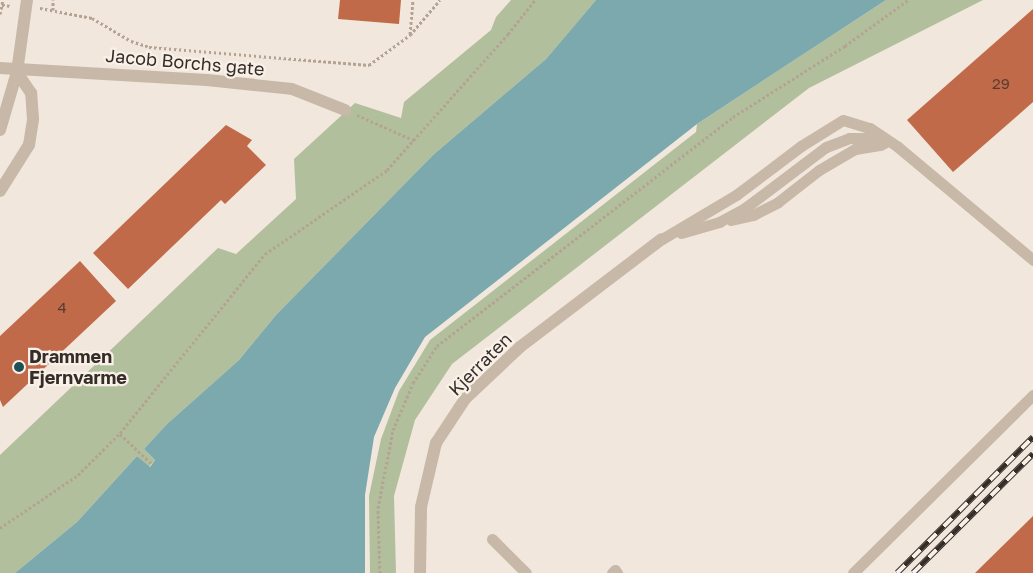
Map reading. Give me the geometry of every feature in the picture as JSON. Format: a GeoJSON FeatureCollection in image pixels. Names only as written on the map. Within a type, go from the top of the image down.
{"type":"FeatureCollection","features":[{"type":"Feature","properties":{"kind":"street"},"geometry":{"type":"LineString","coordinates":[[0,130],[18,72],[27,4]]}},
{"type":"Feature","properties":{"kind":"street","name":"Jacob Borchs gate"},"geometry":{"type":"LineString","coordinates":[[0,68],[18,72],[77,71],[254,85],[311,94],[345,110]]}},
{"type":"Feature","properties":{"kind":"street"},"geometry":{"type":"LineString","coordinates":[[0,191],[29,145],[33,119],[31,93],[18,72]]}},
{"type":"Feature","properties":{"kind":"street","name":"Kjerraten"},"geometry":{"type":"LineString","coordinates":[[420,573],[420,507],[436,443],[465,399],[520,347],[662,239]]}},
{"type":"Feature","properties":{"kind":"lane"},"geometry":{"type":"LineString","coordinates":[[662,239],[736,195],[776,164],[843,120],[870,128],[898,148],[1033,260]]}},
{"type":"Feature","properties":{"kind":"lane"},"geometry":{"type":"LineString","coordinates":[[662,239],[719,222],[745,208],[810,158],[833,144],[848,138],[870,138],[898,148]]}},
{"type":"Feature","properties":{"kind":"lane"},"geometry":{"type":"LineString","coordinates":[[853,573],[1033,395]]}},
{"type":"Feature","properties":{"kind":"lane"},"geometry":{"type":"LineString","coordinates":[[492,539],[526,573]]}},
{"type":"Feature","properties":{"kind":"lane"},"geometry":{"type":"LineString","coordinates":[[612,573],[615,570],[618,573]]}},
{"type":"Feature","properties":{"kind":"path"},"geometry":{"type":"LineString","coordinates":[[0,14],[3,0]]}},
{"type":"Feature","properties":{"kind":"path"},"geometry":{"type":"LineString","coordinates":[[52,10],[53,0]]}},
{"type":"Feature","properties":{"kind":"path"},"geometry":{"type":"LineString","coordinates":[[410,35],[413,0]]}},
{"type":"Feature","properties":{"kind":"path"},"geometry":{"type":"LineString","coordinates":[[2,5],[27,4],[92,18],[131,41],[149,48],[369,65],[410,35],[440,0]]}},
{"type":"Feature","properties":{"kind":"path"},"geometry":{"type":"LineString","coordinates":[[0,528],[78,475],[120,433],[265,254],[367,186],[416,141],[535,0]]}},
{"type":"Feature","properties":{"kind":"path"},"geometry":{"type":"LineString","coordinates":[[380,573],[378,508],[393,430],[413,382],[437,346],[733,117],[845,46],[908,0]]}},
{"type":"Feature","properties":{"kind":"path"},"geometry":{"type":"LineString","coordinates":[[345,110],[416,141]]}},
{"type":"Feature","properties":{"kind":"path"},"geometry":{"type":"LineString","coordinates":[[120,433],[152,464]]}},
{"type":"Feature","properties":{"kind":"green space"},"geometry":{"type":"Polygon","coordinates":[[[511,0],[596,0],[546,59],[433,155],[276,315],[239,360],[167,424],[144,449],[155,460],[149,467],[137,456],[77,522],[15,573],[0,573],[0,455],[218,248],[236,254],[296,199],[294,159],[355,103],[401,118],[404,102],[491,30],[496,17],[511,0]]]}},
{"type":"Feature","properties":{"kind":"green space"},"geometry":{"type":"Polygon","coordinates":[[[886,0],[983,0],[809,88],[452,364],[415,420],[394,496],[396,573],[370,573],[369,496],[381,439],[399,391],[430,340],[696,132],[697,124],[886,0]]]}},
{"type":"Feature","properties":{"kind":"water"},"geometry":{"type":"Polygon","coordinates":[[[596,0],[886,0],[697,124],[425,337],[395,388],[374,437],[365,495],[365,573],[15,573],[77,522],[137,456],[150,467],[155,460],[144,449],[167,424],[239,360],[276,315],[433,155],[546,59],[596,0]]]}},
{"type":"Feature","properties":{"kind":"building"},"geometry":{"type":"Polygon","coordinates":[[[340,0],[401,0],[399,24],[338,19],[340,0]]]}},
{"type":"Feature","properties":{"kind":"building"},"geometry":{"type":"Polygon","coordinates":[[[1033,9],[1033,102],[953,172],[907,120],[1033,9]]]}},
{"type":"Feature","properties":{"kind":"building"},"geometry":{"type":"Polygon","coordinates":[[[226,125],[252,140],[247,146],[266,165],[225,204],[221,200],[128,289],[93,253],[226,125]]]}},
{"type":"Feature","properties":{"kind":"building"},"geometry":{"type":"Polygon","coordinates":[[[80,261],[116,301],[3,407],[0,400],[0,336],[80,261]]]}},
{"type":"Feature","properties":{"kind":"building"},"geometry":{"type":"Polygon","coordinates":[[[1033,516],[1033,573],[975,573],[1033,516]]]}},
{"type":"Feature","properties":{"kind":"railway"},"geometry":{"type":"LineString","coordinates":[[897,573],[1033,437]]}},
{"type":"Feature","properties":{"kind":"railway"},"geometry":{"type":"LineString","coordinates":[[913,573],[1033,454]]}},
{"type":"Feature","properties":{"kind":"place","name":"Drammen Fjernvarme"},"geometry":{"type":"Point","coordinates":[19,367]}}]}
